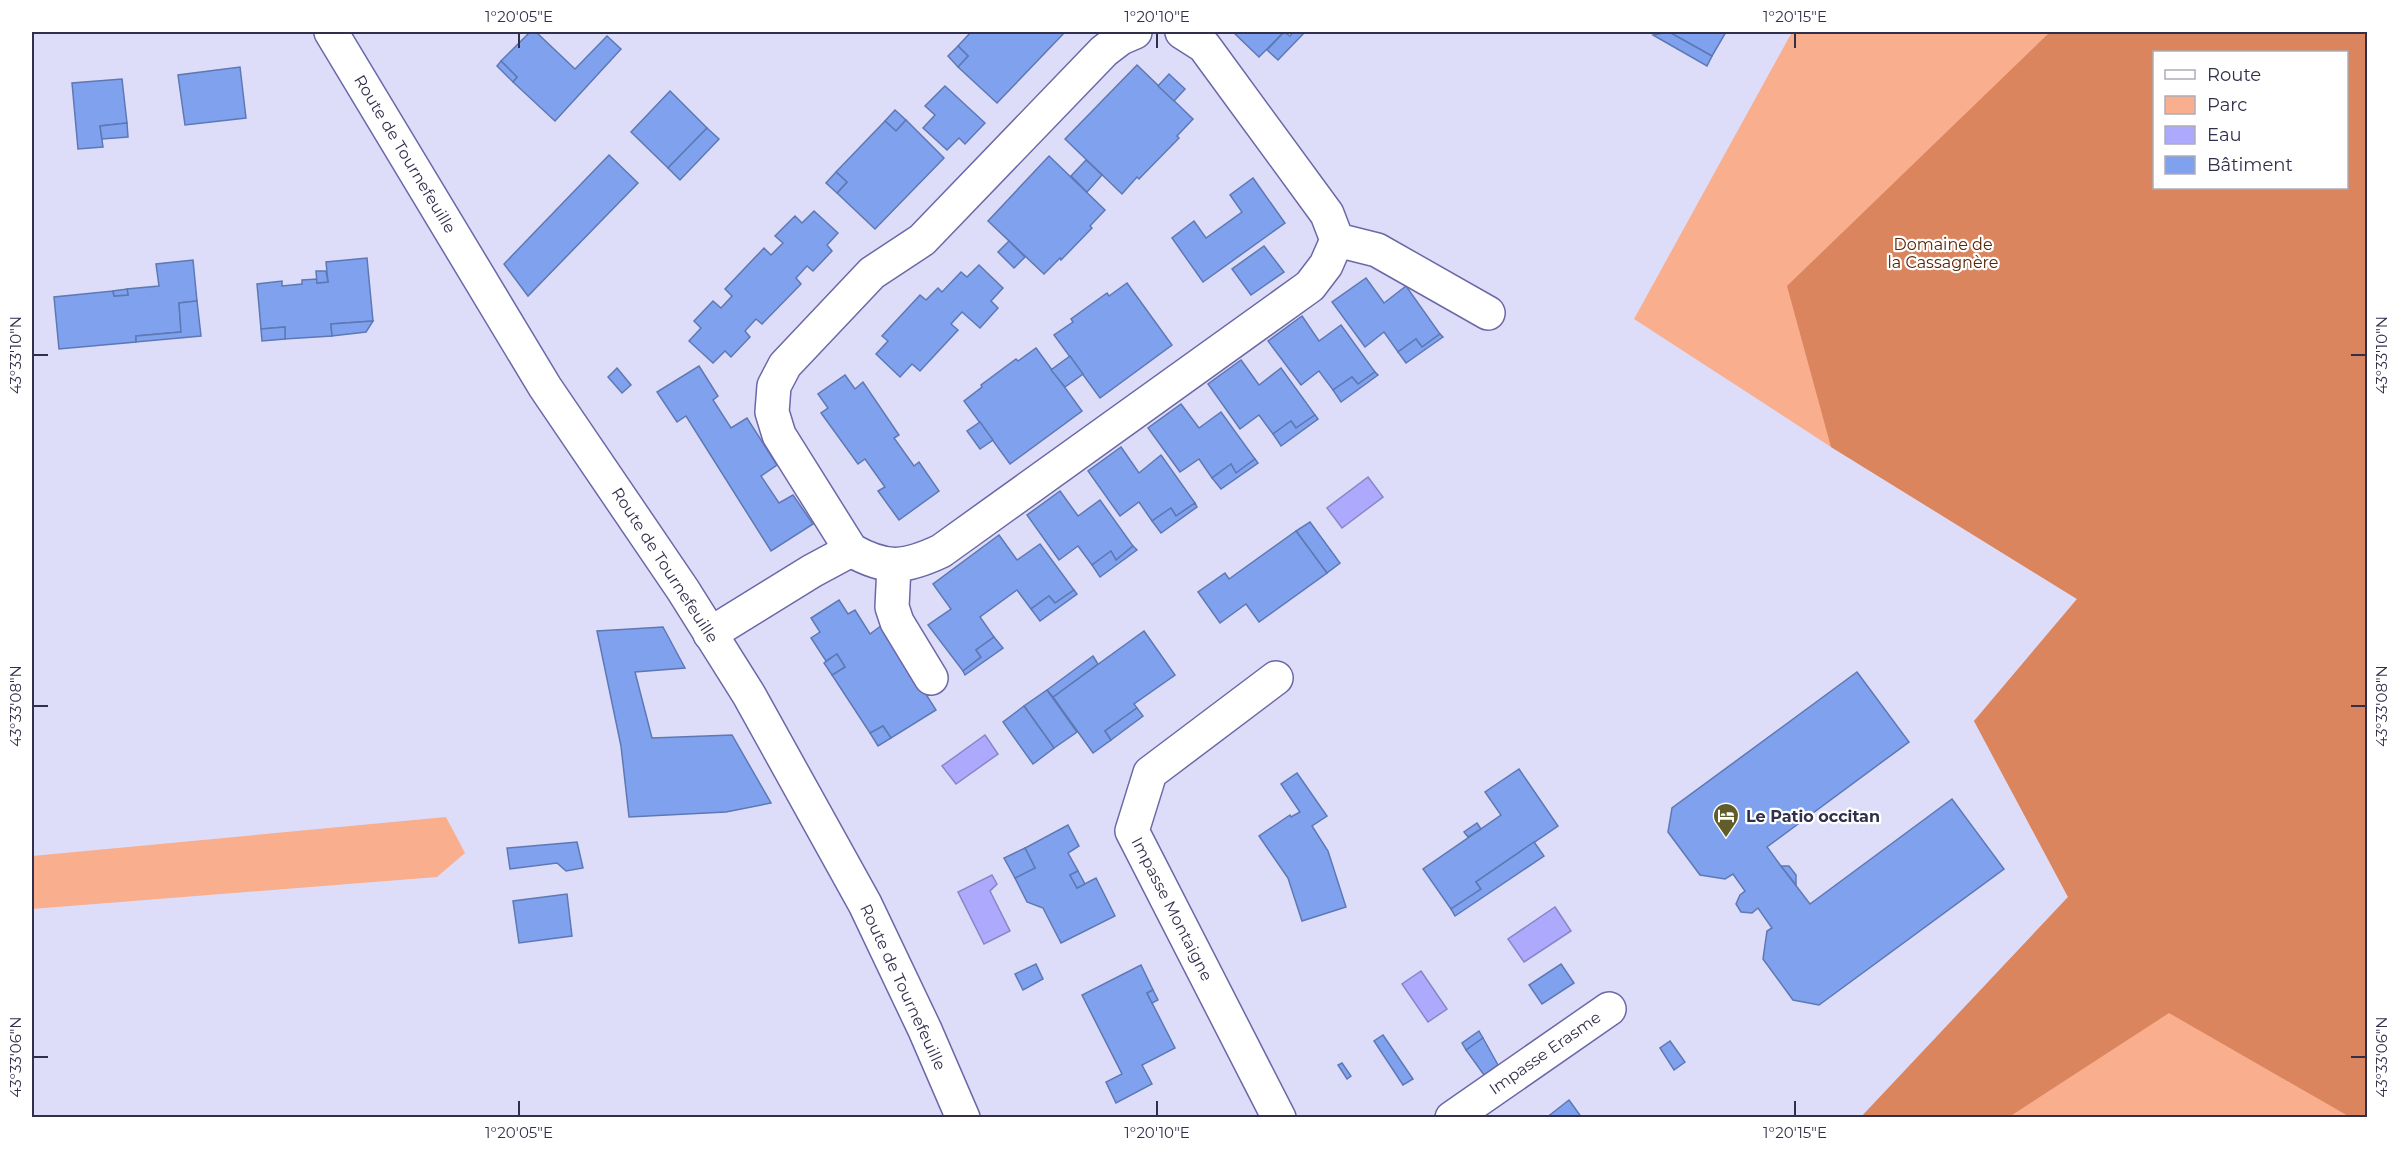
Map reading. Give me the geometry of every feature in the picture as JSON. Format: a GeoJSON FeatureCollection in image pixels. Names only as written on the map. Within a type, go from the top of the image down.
{"type":"FeatureCollection","features":[{"type":"Feature","properties":{"kind":"street","name":"Route de Tournefeuille"},"geometry":{"type":"LineString","coordinates":[[332,32],[545,387],[639,523],[755,705],[865,904],[925,1030],[963,1118]]}},
{"type":"Feature","properties":{"kind":"street"},"geometry":{"type":"LineString","coordinates":[[1135,32],[1121,38],[1104,51],[922,240],[872,273],[784,365],[774,386],[772,412],[780,435],[851,550],[869,561],[894,566],[918,562],[941,551],[1310,286],[1326,266],[1337,240],[1327,214],[1204,46],[1182,32]]}},
{"type":"Feature","properties":{"kind":"street"},"geometry":{"type":"LineString","coordinates":[[1337,240],[1377,250],[1488,313]]}},
{"type":"Feature","properties":{"kind":"street"},"geometry":{"type":"LineString","coordinates":[[710,634],[812,571],[851,550]]}},
{"type":"Feature","properties":{"kind":"street"},"geometry":{"type":"LineString","coordinates":[[894,566],[892,607],[897,622],[932,678]]}},
{"type":"Feature","properties":{"kind":"street","name":"Impasse Montaigne"},"geometry":{"type":"LineString","coordinates":[[1276,678],[1150,773],[1132,831],[1279,1118]]}},
{"type":"Feature","properties":{"kind":"street","name":"Impasse Erasme"},"geometry":{"type":"LineString","coordinates":[[1452,1118],[1609,1009]]}},
{"type":"Feature","properties":{"kind":"green space","name":"Domaine de la Cassagnère"},"geometry":{"type":"Polygon","coordinates":[[[1792,32],[2367,32],[2367,1117],[1861,1117],[2068,897],[1974,721],[2077,599],[1831,447],[1634,319],[1792,32]]]}},
{"type":"Feature","properties":{"kind":"green space","name":"Domaine de la Cassagnère"},"geometry":{"type":"Polygon","coordinates":[[[2050,32],[2367,32],[2367,1117],[2350,1117],[2169,1013],[2009,1117],[1861,1117],[2068,897],[1974,721],[2077,599],[1831,447],[1787,286],[2050,32]]]}},
{"type":"Feature","properties":{"kind":"green space"},"geometry":{"type":"Polygon","coordinates":[[[446,817],[465,853],[437,877],[32,909],[32,856],[446,817]]]}},
{"type":"Feature","properties":{"kind":"water"},"geometry":{"type":"Polygon","coordinates":[[[1368,477],[1383,497],[1342,528],[1327,508],[1368,477]]]}},
{"type":"Feature","properties":{"kind":"water"},"geometry":{"type":"Polygon","coordinates":[[[985,735],[998,754],[956,784],[942,766],[985,735]]]}},
{"type":"Feature","properties":{"kind":"water"},"geometry":{"type":"Polygon","coordinates":[[[992,875],[997,884],[990,891],[1010,931],[984,944],[958,892],[992,875]]]}},
{"type":"Feature","properties":{"kind":"water"},"geometry":{"type":"Polygon","coordinates":[[[1555,907],[1571,931],[1524,962],[1508,939],[1555,907]]]}},
{"type":"Feature","properties":{"kind":"water"},"geometry":{"type":"Polygon","coordinates":[[[1421,971],[1447,1009],[1428,1022],[1402,984],[1421,971]]]}},
{"type":"Feature","properties":{"kind":"building"},"geometry":{"type":"Polygon","coordinates":[[[530,32],[536,32],[575,69],[607,36],[621,49],[555,121],[513,82],[517,77],[501,61],[530,32]]]}},
{"type":"Feature","properties":{"kind":"building"},"geometry":{"type":"Polygon","coordinates":[[[971,32],[1065,32],[997,103],[958,67],[968,56],[958,46],[971,32]]]}},
{"type":"Feature","properties":{"kind":"building"},"geometry":{"type":"Polygon","coordinates":[[[1233,32],[1284,32],[1259,57],[1233,32]]]}},
{"type":"Feature","properties":{"kind":"building"},"geometry":{"type":"Polygon","coordinates":[[[1284,32],[1290,36],[1293,32],[1305,32],[1278,60],[1267,50],[1284,32]]]}},
{"type":"Feature","properties":{"kind":"building"},"geometry":{"type":"Polygon","coordinates":[[[1669,32],[1726,32],[1712,56],[1669,32]]]}},
{"type":"Feature","properties":{"kind":"building"},"geometry":{"type":"Polygon","coordinates":[[[1669,32],[1712,56],[1707,66],[1653,35],[1669,32]]]}},
{"type":"Feature","properties":{"kind":"building"},"geometry":{"type":"Polygon","coordinates":[[[958,46],[968,56],[958,67],[948,56],[958,46]]]}},
{"type":"Feature","properties":{"kind":"building"},"geometry":{"type":"Polygon","coordinates":[[[501,61],[517,77],[513,82],[497,66],[501,61]]]}},
{"type":"Feature","properties":{"kind":"building"},"geometry":{"type":"Polygon","coordinates":[[[1137,65],[1193,119],[1177,136],[1179,138],[1122,194],[1065,139],[1137,65]]]}},
{"type":"Feature","properties":{"kind":"building"},"geometry":{"type":"Polygon","coordinates":[[[240,67],[246,118],[185,125],[178,75],[240,67]]]}},
{"type":"Feature","properties":{"kind":"building"},"geometry":{"type":"Polygon","coordinates":[[[1169,74],[1185,89],[1174,101],[1158,86],[1169,74]]]}},
{"type":"Feature","properties":{"kind":"building"},"geometry":{"type":"Polygon","coordinates":[[[122,79],[127,123],[100,126],[103,147],[78,149],[72,83],[122,79]]]}},
{"type":"Feature","properties":{"kind":"building"},"geometry":{"type":"Polygon","coordinates":[[[945,86],[985,123],[965,144],[959,138],[947,150],[923,128],[935,115],[925,106],[945,86]]]}},
{"type":"Feature","properties":{"kind":"building"},"geometry":{"type":"Polygon","coordinates":[[[670,91],[707,128],[668,168],[631,132],[670,91]]]}},
{"type":"Feature","properties":{"kind":"building"},"geometry":{"type":"Polygon","coordinates":[[[895,110],[906,120],[896,131],[885,121],[895,110]]]}},
{"type":"Feature","properties":{"kind":"building"},"geometry":{"type":"Polygon","coordinates":[[[906,120],[944,158],[875,229],[837,193],[847,182],[836,172],[885,121],[896,131],[906,120]]]}},
{"type":"Feature","properties":{"kind":"building"},"geometry":{"type":"Polygon","coordinates":[[[127,123],[128,137],[102,139],[100,126],[127,123]]]}},
{"type":"Feature","properties":{"kind":"building"},"geometry":{"type":"Polygon","coordinates":[[[707,128],[719,139],[680,180],[668,168],[707,128]]]}},
{"type":"Feature","properties":{"kind":"building"},"geometry":{"type":"Polygon","coordinates":[[[609,155],[638,183],[528,296],[504,264],[609,155]]]}},
{"type":"Feature","properties":{"kind":"building"},"geometry":{"type":"Polygon","coordinates":[[[1049,156],[1105,210],[1090,226],[1092,228],[1044,274],[988,221],[1049,156]]]}},
{"type":"Feature","properties":{"kind":"building"},"geometry":{"type":"Polygon","coordinates":[[[1086,160],[1102,175],[1087,192],[1071,176],[1086,160]]]}},
{"type":"Feature","properties":{"kind":"building"},"geometry":{"type":"Polygon","coordinates":[[[836,172],[847,182],[837,193],[826,183],[836,172]]]}},
{"type":"Feature","properties":{"kind":"building"},"geometry":{"type":"Polygon","coordinates":[[[1253,178],[1285,223],[1203,282],[1172,238],[1194,221],[1206,238],[1242,212],[1230,195],[1253,178]]]}},
{"type":"Feature","properties":{"kind":"building"},"geometry":{"type":"Polygon","coordinates":[[[814,211],[838,233],[827,245],[832,251],[813,271],[807,266],[796,278],[801,284],[762,324],[756,319],[745,331],[750,337],[731,357],[725,351],[713,363],[689,341],[701,328],[694,321],[713,301],[721,308],[732,296],[725,289],[764,248],[771,255],[783,243],[775,236],[795,216],[802,223],[814,211]]]}},
{"type":"Feature","properties":{"kind":"building"},"geometry":{"type":"Polygon","coordinates":[[[1009,241],[1025,257],[1014,268],[998,252],[1009,241]]]}},
{"type":"Feature","properties":{"kind":"building"},"geometry":{"type":"Polygon","coordinates":[[[1264,246],[1284,272],[1251,295],[1232,269],[1264,246]]]}},
{"type":"Feature","properties":{"kind":"building"},"geometry":{"type":"Polygon","coordinates":[[[367,258],[373,321],[331,324],[332,336],[285,339],[285,327],[261,329],[257,284],[282,281],[282,286],[302,284],[302,280],[317,279],[317,283],[328,282],[326,262],[367,258]]]}},
{"type":"Feature","properties":{"kind":"building"},"geometry":{"type":"Polygon","coordinates":[[[193,260],[197,301],[179,303],[181,332],[136,336],[136,342],[59,349],[54,297],[113,291],[114,296],[128,295],[127,289],[159,286],[156,264],[193,260]]]}},
{"type":"Feature","properties":{"kind":"building"},"geometry":{"type":"Polygon","coordinates":[[[979,265],[1003,288],[991,301],[998,308],[980,328],[962,312],[951,324],[958,330],[920,371],[912,364],[900,377],[876,354],[888,341],[882,336],[920,295],[926,300],[938,288],[942,292],[961,272],[967,277],[979,265]]]}},
{"type":"Feature","properties":{"kind":"building"},"geometry":{"type":"Polygon","coordinates":[[[316,271],[326,271],[328,282],[317,283],[316,271]]]}},
{"type":"Feature","properties":{"kind":"building"},"geometry":{"type":"Polygon","coordinates":[[[1366,278],[1384,303],[1406,286],[1440,334],[1422,347],[1416,339],[1398,352],[1384,332],[1365,347],[1332,302],[1366,278]]]}},
{"type":"Feature","properties":{"kind":"building"},"geometry":{"type":"Polygon","coordinates":[[[1127,283],[1172,345],[1100,398],[1054,335],[1073,322],[1071,319],[1107,293],[1109,296],[1127,283]]]}},
{"type":"Feature","properties":{"kind":"building"},"geometry":{"type":"Polygon","coordinates":[[[127,289],[128,295],[114,296],[113,291],[127,289]]]}},
{"type":"Feature","properties":{"kind":"building"},"geometry":{"type":"Polygon","coordinates":[[[197,301],[201,336],[136,342],[136,336],[181,332],[179,303],[197,301]]]}},
{"type":"Feature","properties":{"kind":"building"},"geometry":{"type":"Polygon","coordinates":[[[1302,316],[1319,341],[1341,325],[1375,372],[1358,384],[1352,377],[1333,390],[1319,371],[1301,385],[1268,341],[1302,316]]]}},
{"type":"Feature","properties":{"kind":"building"},"geometry":{"type":"Polygon","coordinates":[[[373,321],[366,332],[332,336],[331,324],[373,321]]]}},
{"type":"Feature","properties":{"kind":"building"},"geometry":{"type":"Polygon","coordinates":[[[285,327],[285,339],[262,341],[261,329],[285,327]]]}},
{"type":"Feature","properties":{"kind":"building"},"geometry":{"type":"Polygon","coordinates":[[[1440,334],[1443,337],[1406,363],[1398,352],[1416,339],[1422,347],[1440,334]]]}},
{"type":"Feature","properties":{"kind":"building"},"geometry":{"type":"Polygon","coordinates":[[[1036,348],[1082,411],[1010,464],[964,401],[1016,359],[1018,361],[1036,348]]]}},
{"type":"Feature","properties":{"kind":"building"},"geometry":{"type":"Polygon","coordinates":[[[1070,356],[1083,374],[1065,387],[1051,370],[1070,356]]]}},
{"type":"Feature","properties":{"kind":"building"},"geometry":{"type":"Polygon","coordinates":[[[1241,360],[1259,385],[1281,368],[1315,415],[1296,428],[1291,421],[1273,434],[1259,415],[1240,429],[1208,384],[1241,360]]]}},
{"type":"Feature","properties":{"kind":"building"},"geometry":{"type":"Polygon","coordinates":[[[699,366],[718,396],[713,400],[731,428],[747,418],[777,465],[761,476],[779,503],[793,495],[813,524],[771,551],[686,416],[677,422],[657,392],[699,366]]]}},
{"type":"Feature","properties":{"kind":"building"},"geometry":{"type":"Polygon","coordinates":[[[617,368],[631,385],[622,393],[608,377],[617,368]]]}},
{"type":"Feature","properties":{"kind":"building"},"geometry":{"type":"Polygon","coordinates":[[[1375,372],[1378,375],[1341,402],[1333,390],[1352,377],[1358,384],[1375,372]]]}},
{"type":"Feature","properties":{"kind":"building"},"geometry":{"type":"Polygon","coordinates":[[[845,375],[855,389],[863,382],[899,435],[894,438],[914,466],[919,462],[939,491],[899,520],[878,491],[885,487],[865,459],[858,464],[821,413],[828,408],[818,394],[845,375]]]}},
{"type":"Feature","properties":{"kind":"building"},"geometry":{"type":"Polygon","coordinates":[[[1181,404],[1199,428],[1221,412],[1255,459],[1236,473],[1231,464],[1212,478],[1199,459],[1180,472],[1148,428],[1181,404]]]}},
{"type":"Feature","properties":{"kind":"building"},"geometry":{"type":"Polygon","coordinates":[[[1315,415],[1318,419],[1281,446],[1273,434],[1291,421],[1296,428],[1315,415]]]}},
{"type":"Feature","properties":{"kind":"building"},"geometry":{"type":"Polygon","coordinates":[[[980,422],[993,440],[980,449],[967,431],[980,422]]]}},
{"type":"Feature","properties":{"kind":"building"},"geometry":{"type":"Polygon","coordinates":[[[1121,447],[1139,473],[1161,455],[1195,503],[1176,516],[1171,508],[1152,521],[1139,502],[1120,516],[1088,471],[1121,447]]]}},
{"type":"Feature","properties":{"kind":"building"},"geometry":{"type":"Polygon","coordinates":[[[1255,459],[1258,463],[1221,489],[1212,478],[1231,464],[1236,473],[1255,459]]]}},
{"type":"Feature","properties":{"kind":"building"},"geometry":{"type":"Polygon","coordinates":[[[1060,491],[1078,516],[1100,500],[1133,546],[1116,560],[1111,551],[1092,565],[1078,546],[1059,560],[1027,515],[1060,491]]]}},
{"type":"Feature","properties":{"kind":"building"},"geometry":{"type":"Polygon","coordinates":[[[1195,503],[1197,507],[1161,533],[1152,521],[1171,508],[1176,516],[1195,503]]]}},
{"type":"Feature","properties":{"kind":"building"},"geometry":{"type":"Polygon","coordinates":[[[1310,522],[1340,563],[1327,573],[1296,531],[1310,522]]]}},
{"type":"Feature","properties":{"kind":"building"},"geometry":{"type":"Polygon","coordinates":[[[1296,531],[1327,573],[1259,622],[1246,604],[1220,623],[1198,592],[1225,573],[1229,579],[1296,531]]]}},
{"type":"Feature","properties":{"kind":"building"},"geometry":{"type":"Polygon","coordinates":[[[999,535],[1017,560],[1040,544],[1074,590],[1055,603],[1049,596],[1031,609],[1017,590],[980,617],[994,637],[976,650],[981,657],[963,671],[928,625],[951,609],[933,584],[999,535]]]}},
{"type":"Feature","properties":{"kind":"building"},"geometry":{"type":"Polygon","coordinates":[[[1133,546],[1137,550],[1100,577],[1092,565],[1111,551],[1116,560],[1133,546]]]}},
{"type":"Feature","properties":{"kind":"building"},"geometry":{"type":"Polygon","coordinates":[[[1074,590],[1077,594],[1040,621],[1031,609],[1049,596],[1055,603],[1074,590]]]}},
{"type":"Feature","properties":{"kind":"building"},"geometry":{"type":"Polygon","coordinates":[[[839,600],[848,614],[855,610],[870,634],[882,625],[936,710],[891,738],[883,726],[870,733],[832,675],[845,667],[837,654],[826,661],[811,638],[820,632],[811,618],[839,600]]]}},
{"type":"Feature","properties":{"kind":"building"},"geometry":{"type":"Polygon","coordinates":[[[663,627],[685,668],[635,672],[652,738],[732,735],[771,803],[726,812],[629,817],[621,746],[597,631],[663,627]]]}},
{"type":"Feature","properties":{"kind":"building"},"geometry":{"type":"Polygon","coordinates":[[[1144,631],[1175,675],[1134,704],[1137,708],[1105,731],[1111,740],[1093,753],[1053,697],[1144,631]]]}},
{"type":"Feature","properties":{"kind":"building"},"geometry":{"type":"Polygon","coordinates":[[[994,637],[1003,648],[965,675],[963,671],[981,657],[976,650],[994,637]]]}},
{"type":"Feature","properties":{"kind":"building"},"geometry":{"type":"Polygon","coordinates":[[[837,654],[845,667],[832,675],[824,663],[837,654]]]}},
{"type":"Feature","properties":{"kind":"building"},"geometry":{"type":"Polygon","coordinates":[[[1093,656],[1098,664],[1053,697],[1047,690],[1093,656]]]}},
{"type":"Feature","properties":{"kind":"building","name":"Le Patio occitan"},"geometry":{"type":"Polygon","coordinates":[[[1857,672],[1909,742],[1767,847],[1781,866],[1810,904],[1952,799],[2004,869],[1819,1005],[1793,1000],[1763,959],[1767,931],[1772,928],[1758,908],[1752,913],[1741,912],[1736,904],[1740,895],[1745,891],[1733,874],[1725,879],[1700,875],[1668,832],[1672,808],[1857,672]]]}},
{"type":"Feature","properties":{"kind":"building"},"geometry":{"type":"Polygon","coordinates":[[[1047,690],[1077,732],[1054,748],[1024,706],[1047,690]]]}},
{"type":"Feature","properties":{"kind":"building"},"geometry":{"type":"Polygon","coordinates":[[[1024,706],[1054,748],[1033,764],[1003,722],[1024,706]]]}},
{"type":"Feature","properties":{"kind":"building"},"geometry":{"type":"Polygon","coordinates":[[[1137,708],[1143,716],[1111,740],[1105,731],[1137,708]]]}},
{"type":"Feature","properties":{"kind":"building"},"geometry":{"type":"Polygon","coordinates":[[[883,726],[891,738],[878,746],[870,733],[883,726]]]}},
{"type":"Feature","properties":{"kind":"building"},"geometry":{"type":"Polygon","coordinates":[[[1519,769],[1558,826],[1476,882],[1481,889],[1451,909],[1423,869],[1501,815],[1485,792],[1519,769]]]}},
{"type":"Feature","properties":{"kind":"building"},"geometry":{"type":"Polygon","coordinates":[[[1297,773],[1327,816],[1312,826],[1328,851],[1346,907],[1302,921],[1288,878],[1259,836],[1290,815],[1291,817],[1300,812],[1281,784],[1297,773]]]}},
{"type":"Feature","properties":{"kind":"building"},"geometry":{"type":"Polygon","coordinates":[[[1477,823],[1481,829],[1468,837],[1464,832],[1477,823]]]}},
{"type":"Feature","properties":{"kind":"building"},"geometry":{"type":"Polygon","coordinates":[[[1068,825],[1079,846],[1068,853],[1078,871],[1070,875],[1077,888],[1096,878],[1115,916],[1061,943],[1043,908],[1027,902],[1015,878],[1035,868],[1025,848],[1068,825]]]}},
{"type":"Feature","properties":{"kind":"building"},"geometry":{"type":"Polygon","coordinates":[[[577,842],[583,868],[566,871],[557,863],[510,869],[507,848],[577,842]]]}},
{"type":"Feature","properties":{"kind":"building"},"geometry":{"type":"Polygon","coordinates":[[[1534,842],[1544,856],[1455,916],[1451,909],[1481,889],[1476,882],[1534,842]]]}},
{"type":"Feature","properties":{"kind":"building"},"geometry":{"type":"Polygon","coordinates":[[[1025,848],[1035,868],[1015,878],[1004,858],[1025,848]]]}},
{"type":"Feature","properties":{"kind":"building"},"geometry":{"type":"Polygon","coordinates":[[[1781,866],[1789,866],[1796,875],[1796,885],[1781,866]]]}},
{"type":"Feature","properties":{"kind":"building"},"geometry":{"type":"Polygon","coordinates":[[[1078,871],[1085,884],[1077,888],[1070,875],[1078,871]]]}},
{"type":"Feature","properties":{"kind":"building"},"geometry":{"type":"Polygon","coordinates":[[[567,894],[572,936],[519,943],[513,901],[567,894]]]}},
{"type":"Feature","properties":{"kind":"building"},"geometry":{"type":"Polygon","coordinates":[[[1036,964],[1043,979],[1023,990],[1015,974],[1036,964]]]}},
{"type":"Feature","properties":{"kind":"building"},"geometry":{"type":"Polygon","coordinates":[[[1561,964],[1574,983],[1542,1004],[1529,985],[1561,964]]]}},
{"type":"Feature","properties":{"kind":"building"},"geometry":{"type":"Polygon","coordinates":[[[1141,965],[1153,990],[1147,993],[1175,1048],[1142,1065],[1152,1084],[1116,1103],[1106,1082],[1122,1074],[1082,995],[1141,965]]]}},
{"type":"Feature","properties":{"kind":"building"},"geometry":{"type":"Polygon","coordinates":[[[1153,990],[1158,1000],[1152,1003],[1147,993],[1153,990]]]}},
{"type":"Feature","properties":{"kind":"building"},"geometry":{"type":"Polygon","coordinates":[[[1479,1031],[1483,1038],[1466,1050],[1462,1043],[1479,1031]]]}},
{"type":"Feature","properties":{"kind":"building"},"geometry":{"type":"Polygon","coordinates":[[[1383,1035],[1413,1079],[1403,1085],[1374,1041],[1383,1035]]]}},
{"type":"Feature","properties":{"kind":"building"},"geometry":{"type":"Polygon","coordinates":[[[1483,1038],[1498,1065],[1484,1075],[1466,1050],[1483,1038]]]}},
{"type":"Feature","properties":{"kind":"building"},"geometry":{"type":"Polygon","coordinates":[[[1670,1041],[1685,1062],[1674,1070],[1660,1048],[1670,1041]]]}},
{"type":"Feature","properties":{"kind":"building"},"geometry":{"type":"Polygon","coordinates":[[[1342,1063],[1351,1076],[1347,1079],[1338,1065],[1342,1063]]]}},
{"type":"Feature","properties":{"kind":"building"},"geometry":{"type":"Polygon","coordinates":[[[1569,1100],[1582,1118],[1546,1118],[1569,1100]]]}},
{"type":"Feature","properties":{"kind":"place","name":"Le Patio occitan"},"geometry":{"type":"Point","coordinates":[1726,839]}}]}
